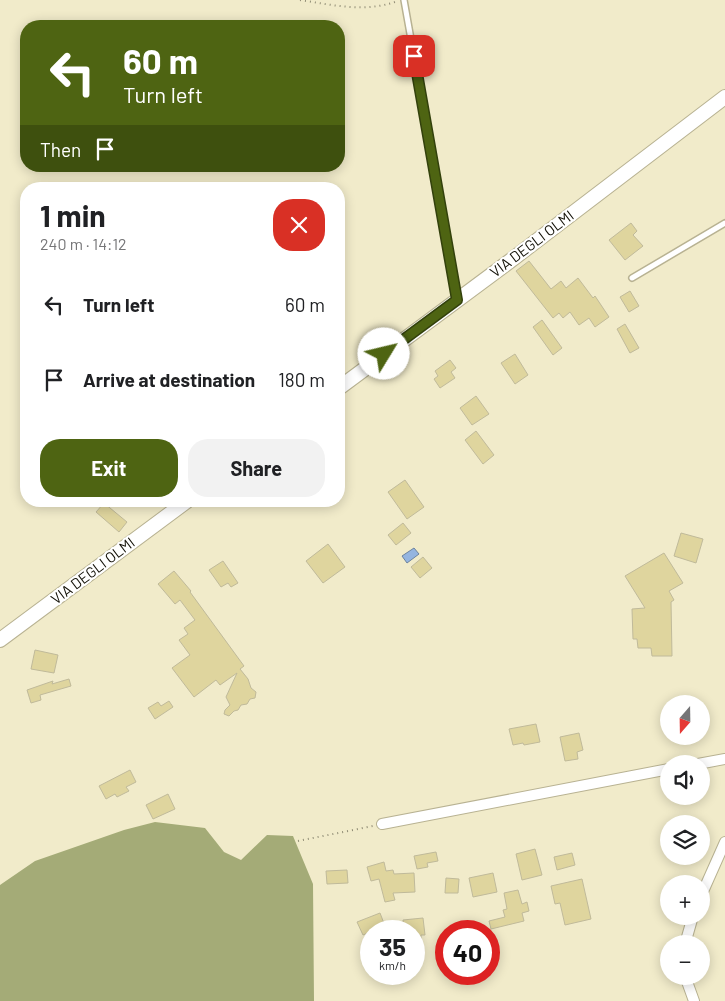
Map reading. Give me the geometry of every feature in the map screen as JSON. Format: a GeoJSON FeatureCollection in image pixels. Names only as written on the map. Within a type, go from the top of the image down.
{"type":"FeatureCollection","features":[{"type":"Feature","properties":{"kind":"street","name":"VIA DEGLI OLMI"},"geometry":{"type":"LineString","coordinates":[[345,384],[725,97]]}},
{"type":"Feature","properties":{"kind":"street","name":"VIA DEGLI OLMI"},"geometry":{"type":"LineString","coordinates":[[0,640],[179,507]]}},
{"type":"Feature","properties":{"kind":"street"},"geometry":{"type":"LineString","coordinates":[[710,762],[725,759]]}},
{"type":"Feature","properties":{"kind":"street"},"geometry":{"type":"LineString","coordinates":[[382,824],[660,771]]}},
{"type":"Feature","properties":{"kind":"street"},"geometry":{"type":"LineString","coordinates":[[710,876],[725,842]]}},
{"type":"Feature","properties":{"kind":"street"},"geometry":{"type":"LineString","coordinates":[[689,985],[694,1001]]}},
{"type":"Feature","properties":{"kind":"lane"},"geometry":{"type":"LineString","coordinates":[[402,0],[457,300]]}},
{"type":"Feature","properties":{"kind":"lane"},"geometry":{"type":"LineString","coordinates":[[632,278],[725,223]]}},
{"type":"Feature","properties":{"kind":"path"},"geometry":{"type":"LineString","coordinates":[[300,0],[362,8],[382,6],[402,0]]}},
{"type":"Feature","properties":{"kind":"path"},"geometry":{"type":"LineString","coordinates":[[298,841],[382,824]]}},
{"type":"Feature","properties":{"kind":"green space"},"geometry":{"type":"Polygon","coordinates":[[[155,822],[205,828],[224,852],[241,860],[267,835],[293,836],[313,884],[314,1001],[0,1001],[0,885],[35,861],[124,830],[155,822]]]}},
{"type":"Feature","properties":{"kind":"water"},"geometry":{"type":"Polygon","coordinates":[[[414,548],[419,554],[407,563],[402,556],[414,548]]]}},
{"type":"Feature","properties":{"kind":"building"},"geometry":{"type":"Polygon","coordinates":[[[631,223],[637,231],[633,235],[643,246],[625,260],[609,240],[631,223]]]}},
{"type":"Feature","properties":{"kind":"building"},"geometry":{"type":"Polygon","coordinates":[[[529,261],[551,289],[561,281],[566,288],[578,278],[593,298],[595,296],[609,317],[595,327],[589,318],[579,325],[570,312],[563,318],[559,313],[553,318],[516,271],[529,261]]]}},
{"type":"Feature","properties":{"kind":"building"},"geometry":{"type":"Polygon","coordinates":[[[630,291],[639,306],[629,312],[620,297],[630,291]]]}},
{"type":"Feature","properties":{"kind":"building"},"geometry":{"type":"Polygon","coordinates":[[[542,320],[562,348],[553,355],[533,327],[542,320]]]}},
{"type":"Feature","properties":{"kind":"building"},"geometry":{"type":"Polygon","coordinates":[[[625,324],[639,348],[630,353],[617,329],[625,324]]]}},
{"type":"Feature","properties":{"kind":"building"},"geometry":{"type":"Polygon","coordinates":[[[515,354],[528,375],[515,384],[501,363],[515,354]]]}},
{"type":"Feature","properties":{"kind":"building"},"geometry":{"type":"Polygon","coordinates":[[[450,360],[456,368],[451,372],[455,378],[440,388],[434,379],[438,376],[435,371],[450,360]]]}},
{"type":"Feature","properties":{"kind":"building"},"geometry":{"type":"Polygon","coordinates":[[[476,396],[489,414],[472,425],[460,408],[476,396]]]}},
{"type":"Feature","properties":{"kind":"building"},"geometry":{"type":"Polygon","coordinates":[[[476,431],[494,455],[483,464],[465,440],[476,431]]]}},
{"type":"Feature","properties":{"kind":"building"},"geometry":{"type":"Polygon","coordinates":[[[405,480],[424,507],[407,519],[388,492],[405,480]]]}},
{"type":"Feature","properties":{"kind":"building"},"geometry":{"type":"Polygon","coordinates":[[[100,507],[109,507],[127,522],[119,532],[96,512],[100,507]]]}},
{"type":"Feature","properties":{"kind":"building"},"geometry":{"type":"Polygon","coordinates":[[[403,523],[411,533],[396,545],[388,535],[403,523]]]}},
{"type":"Feature","properties":{"kind":"building"},"geometry":{"type":"Polygon","coordinates":[[[681,533],[703,539],[696,563],[674,556],[681,533]]]}},
{"type":"Feature","properties":{"kind":"building"},"geometry":{"type":"Polygon","coordinates":[[[328,544],[345,567],[323,583],[306,561],[328,544]]]}},
{"type":"Feature","properties":{"kind":"building"},"geometry":{"type":"Polygon","coordinates":[[[664,553],[683,583],[669,591],[674,600],[671,602],[672,656],[652,656],[651,648],[638,648],[637,639],[633,639],[632,609],[645,608],[625,576],[664,553]]]}},
{"type":"Feature","properties":{"kind":"building"},"geometry":{"type":"Polygon","coordinates":[[[423,557],[432,568],[420,578],[411,567],[423,557]]]}},
{"type":"Feature","properties":{"kind":"building"},"geometry":{"type":"Polygon","coordinates":[[[223,561],[238,583],[231,587],[228,583],[221,587],[209,570],[223,561]]]}},
{"type":"Feature","properties":{"kind":"building"},"geometry":{"type":"Polygon","coordinates":[[[174,571],[191,591],[244,666],[240,669],[248,679],[251,688],[256,692],[255,698],[250,699],[247,704],[241,705],[238,710],[229,716],[224,714],[230,705],[226,697],[237,673],[220,685],[216,680],[194,697],[172,668],[190,655],[179,640],[188,634],[184,628],[195,620],[180,600],[175,604],[158,584],[174,571]]]}},
{"type":"Feature","properties":{"kind":"building"},"geometry":{"type":"Polygon","coordinates":[[[35,650],[58,655],[54,673],[31,669],[35,650]]]}},
{"type":"Feature","properties":{"kind":"building"},"geometry":{"type":"Polygon","coordinates":[[[69,679],[71,686],[40,695],[41,700],[31,703],[27,690],[53,681],[52,684],[69,679]]]}},
{"type":"Feature","properties":{"kind":"building"},"geometry":{"type":"Polygon","coordinates":[[[169,701],[173,707],[155,719],[148,708],[158,702],[161,706],[169,701]]]}},
{"type":"Feature","properties":{"kind":"building"},"geometry":{"type":"Polygon","coordinates":[[[536,724],[540,742],[513,745],[509,729],[536,724]]]}},
{"type":"Feature","properties":{"kind":"building"},"geometry":{"type":"Polygon","coordinates":[[[579,733],[583,750],[577,752],[578,759],[565,761],[560,737],[579,733]]]}},
{"type":"Feature","properties":{"kind":"building"},"geometry":{"type":"Polygon","coordinates":[[[130,770],[136,782],[126,787],[129,791],[117,797],[115,794],[106,799],[99,786],[130,770]]]}},
{"type":"Feature","properties":{"kind":"building"},"geometry":{"type":"Polygon","coordinates":[[[168,794],[175,809],[153,819],[146,805],[168,794]]]}},
{"type":"Feature","properties":{"kind":"building"},"geometry":{"type":"Polygon","coordinates":[[[535,849],[542,875],[522,880],[516,854],[535,849]]]}},
{"type":"Feature","properties":{"kind":"building"},"geometry":{"type":"Polygon","coordinates":[[[436,852],[438,861],[427,863],[428,867],[417,869],[414,856],[436,852]]]}},
{"type":"Feature","properties":{"kind":"building"},"geometry":{"type":"Polygon","coordinates":[[[572,853],[575,865],[557,870],[554,857],[572,853]]]}},
{"type":"Feature","properties":{"kind":"building"},"geometry":{"type":"Polygon","coordinates":[[[384,862],[386,871],[393,870],[394,874],[414,873],[415,892],[393,893],[395,900],[385,902],[379,879],[371,881],[367,867],[384,862]]]}},
{"type":"Feature","properties":{"kind":"building"},"geometry":{"type":"Polygon","coordinates":[[[347,870],[348,883],[327,884],[326,871],[347,870]]]}},
{"type":"Feature","properties":{"kind":"building"},"geometry":{"type":"Polygon","coordinates":[[[493,873],[497,892],[473,897],[469,878],[493,873]]]}},
{"type":"Feature","properties":{"kind":"building"},"geometry":{"type":"Polygon","coordinates":[[[446,878],[459,879],[458,893],[445,893],[446,878]]]}},
{"type":"Feature","properties":{"kind":"building"},"geometry":{"type":"Polygon","coordinates":[[[582,879],[591,919],[565,925],[560,903],[555,904],[551,886],[582,879]]]}},
{"type":"Feature","properties":{"kind":"building"},"geometry":{"type":"Polygon","coordinates":[[[518,890],[522,904],[527,902],[529,911],[522,913],[524,921],[500,927],[500,920],[493,920],[505,917],[503,910],[507,909],[504,893],[518,890]]]}},
{"type":"Feature","properties":{"kind":"building"},"geometry":{"type":"Polygon","coordinates":[[[380,913],[383,920],[362,920],[380,913]]]}},
{"type":"Feature","properties":{"kind":"building"},"geometry":{"type":"Polygon","coordinates":[[[423,918],[423,920],[403,920],[423,918]]]}},
{"type":"Feature","properties":{"kind":"route"},"geometry":{"type":"LineString","coordinates":[[384,354],[457,300],[414,56]]}}]}
